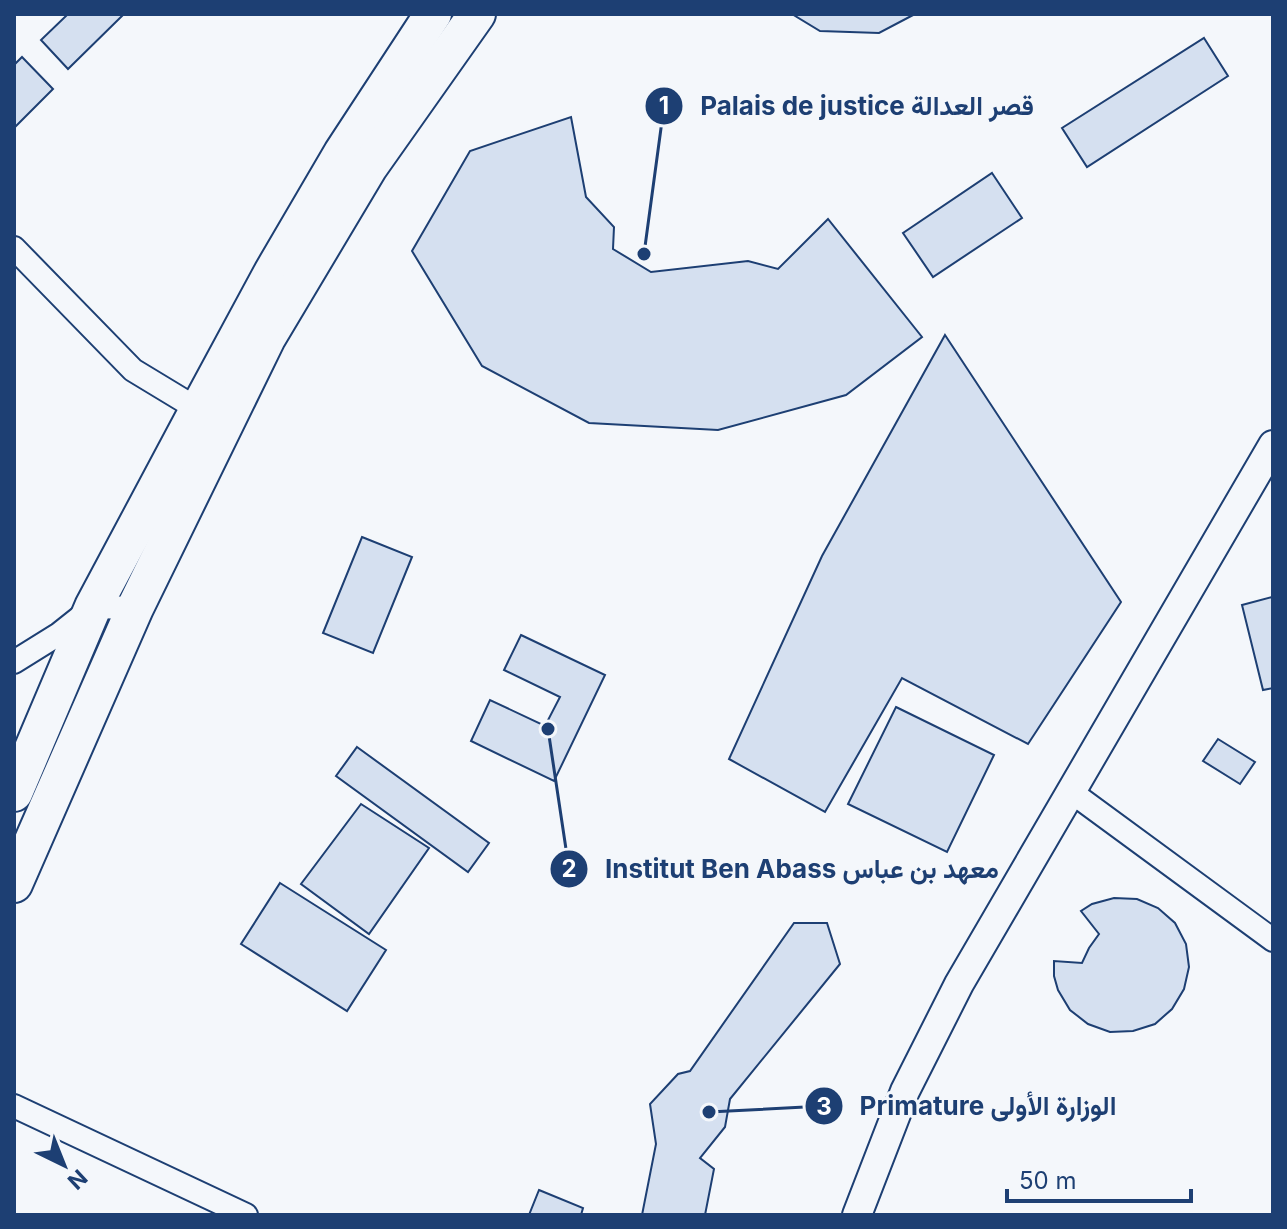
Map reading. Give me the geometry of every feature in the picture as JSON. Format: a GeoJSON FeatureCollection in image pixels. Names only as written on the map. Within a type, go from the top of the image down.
{"type":"FeatureCollection","features":[{"type":"Feature","properties":{"kind":"highway"},"geometry":{"type":"LineString","coordinates":[[17,869],[135,608],[273,271],[342,153],[433,14]]}},
{"type":"Feature","properties":{"kind":"highway"},"geometry":{"type":"LineString","coordinates":[[14,793],[93,607],[211,417],[267,338],[369,167],[477,14]]}},
{"type":"Feature","properties":{"kind":"street"},"geometry":{"type":"LineString","coordinates":[[14,248],[133,370],[211,417]]}},
{"type":"Feature","properties":{"kind":"street"},"geometry":{"type":"LineString","coordinates":[[857,1215],[905,1091],[992,924],[1273,445]]}},
{"type":"Feature","properties":{"kind":"street"},"geometry":{"type":"LineString","coordinates":[[14,662],[59,634],[93,607],[135,608]]}},
{"type":"Feature","properties":{"kind":"street"},"geometry":{"type":"LineString","coordinates":[[1070,791],[1273,940]]}},
{"type":"Feature","properties":{"kind":"street"},"geometry":{"type":"LineString","coordinates":[[14,1106],[246,1215]]}},
{"type":"Feature","properties":{"kind":"building"},"geometry":{"type":"Polygon","coordinates":[[[68,14],[124,14],[68,69],[41,40],[68,14]]]}},
{"type":"Feature","properties":{"kind":"building"},"geometry":{"type":"Polygon","coordinates":[[[792,14],[915,14],[879,33],[820,31],[792,14]]]}},
{"type":"Feature","properties":{"kind":"building"},"geometry":{"type":"Polygon","coordinates":[[[1204,38],[1228,76],[1087,167],[1062,128],[1204,38]]]}},
{"type":"Feature","properties":{"kind":"building"},"geometry":{"type":"Polygon","coordinates":[[[22,57],[53,89],[14,128],[14,65],[22,57]]]}},
{"type":"Feature","properties":{"kind":"building"},"geometry":{"type":"Polygon","coordinates":[[[571,117],[586,197],[614,227],[613,249],[651,272],[748,261],[778,269],[828,219],[922,337],[846,395],[718,430],[589,423],[482,366],[412,251],[470,151],[571,117]]]}},
{"type":"Feature","properties":{"kind":"building"},"geometry":{"type":"Polygon","coordinates":[[[992,173],[1022,218],[933,277],[903,233],[992,173]]]}},
{"type":"Feature","properties":{"kind":"building"},"geometry":{"type":"Polygon","coordinates":[[[945,335],[1121,602],[1028,744],[902,678],[825,812],[729,759],[822,556],[945,335]]]}},
{"type":"Feature","properties":{"kind":"building"},"geometry":{"type":"Polygon","coordinates":[[[362,537],[412,557],[373,653],[323,633],[362,537]]]}},
{"type":"Feature","properties":{"kind":"building"},"geometry":{"type":"Polygon","coordinates":[[[1272,597],[1273,688],[1263,690],[1242,605],[1272,597]]]}},
{"type":"Feature","properties":{"kind":"building"},"geometry":{"type":"Polygon","coordinates":[[[521,635],[605,675],[554,781],[471,741],[490,700],[545,726],[560,697],[504,670],[521,635]]]}},
{"type":"Feature","properties":{"kind":"building"},"geometry":{"type":"Polygon","coordinates":[[[896,707],[994,755],[947,852],[848,804],[896,707]]]}},
{"type":"Feature","properties":{"kind":"building"},"geometry":{"type":"Polygon","coordinates":[[[1218,739],[1255,762],[1240,784],[1203,761],[1218,739]]]}},
{"type":"Feature","properties":{"kind":"building"},"geometry":{"type":"Polygon","coordinates":[[[357,747],[489,843],[468,872],[336,776],[357,747]]]}},
{"type":"Feature","properties":{"kind":"building"},"geometry":{"type":"Polygon","coordinates":[[[361,804],[429,848],[369,934],[301,884],[361,804]]]}},
{"type":"Feature","properties":{"kind":"building"},"geometry":{"type":"Polygon","coordinates":[[[280,883],[386,950],[347,1011],[241,944],[280,883]]]}},
{"type":"Feature","properties":{"kind":"building"},"geometry":{"type":"Polygon","coordinates":[[[1114,898],[1137,899],[1158,908],[1175,923],[1186,944],[1189,967],[1184,989],[1172,1009],[1155,1024],[1133,1031],[1110,1032],[1088,1024],[1070,1010],[1054,976],[1054,961],[1082,963],[1099,934],[1081,911],[1092,904],[1114,898]]]}},
{"type":"Feature","properties":{"kind":"building"},"geometry":{"type":"Polygon","coordinates":[[[794,923],[827,923],[840,964],[730,1099],[725,1127],[700,1158],[714,1169],[705,1215],[642,1215],[656,1144],[650,1104],[678,1074],[690,1071],[794,923]]]}},
{"type":"Feature","properties":{"kind":"building"},"geometry":{"type":"Polygon","coordinates":[[[539,1190],[583,1208],[581,1215],[529,1215],[539,1190]]]}},
{"type":"Feature","properties":{"kind":"place","name":"Palais de justice قصر العدالة"},"geometry":{"type":"Point","coordinates":[644,254]}},
{"type":"Feature","properties":{"kind":"place","name":"Institut Ben Abass معهد بن عباس"},"geometry":{"type":"Point","coordinates":[548,729]}},
{"type":"Feature","properties":{"kind":"place","name":"Primature الوزارة الأولى"},"geometry":{"type":"Point","coordinates":[709,1112]}}]}
